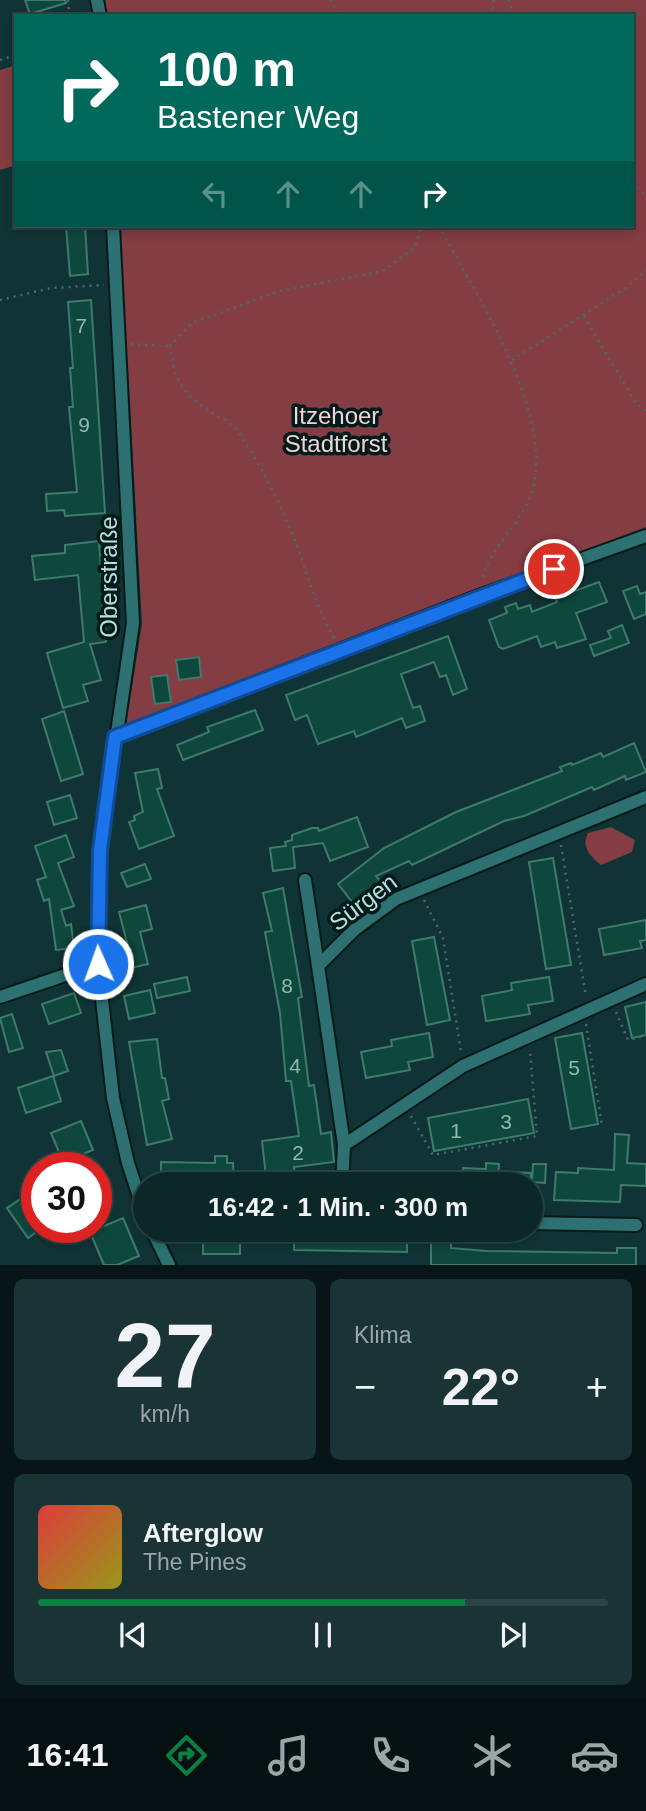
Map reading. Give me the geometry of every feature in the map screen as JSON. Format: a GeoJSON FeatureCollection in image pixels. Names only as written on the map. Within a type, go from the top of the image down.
{"type":"FeatureCollection","features":[{"type":"Feature","properties":{"kind":"street","name":"Oberstraße"},"geometry":{"type":"LineString","coordinates":[[113,228],[133,598],[131,640],[100,850],[98,964],[113,1098],[133,1177]]}},
{"type":"Feature","properties":{"kind":"street"},"geometry":{"type":"LineString","coordinates":[[115,737],[484,594],[646,536]]}},
{"type":"Feature","properties":{"kind":"street","name":"Sürgen"},"geometry":{"type":"LineString","coordinates":[[318,966],[377,912],[418,888],[646,797]]}},
{"type":"Feature","properties":{"kind":"street"},"geometry":{"type":"LineString","coordinates":[[305,880],[344,1145],[343,1172]]}},
{"type":"Feature","properties":{"kind":"street"},"geometry":{"type":"LineString","coordinates":[[0,997],[98,964]]}},
{"type":"Feature","properties":{"kind":"street"},"geometry":{"type":"LineString","coordinates":[[344,1145],[463,1066],[646,984]]}},
{"type":"Feature","properties":{"kind":"street"},"geometry":{"type":"LineString","coordinates":[[543,1223],[636,1225]]}},
{"type":"Feature","properties":{"kind":"street"},"geometry":{"type":"LineString","coordinates":[[158,1242],[169,1265]]}},
{"type":"Feature","properties":{"kind":"path"},"geometry":{"type":"LineString","coordinates":[[341,650],[325,624],[292,533],[262,472],[234,426],[206,410],[173,375],[170,346],[192,323],[279,291],[383,271],[415,247],[421,228]]}},
{"type":"Feature","properties":{"kind":"path"},"geometry":{"type":"LineString","coordinates":[[440,228],[512,360],[532,424],[535,476],[524,514],[497,548],[484,573],[481,586],[484,594]]}},
{"type":"Feature","properties":{"kind":"path"},"geometry":{"type":"LineString","coordinates":[[512,360],[584,316],[624,289],[646,270]]}},
{"type":"Feature","properties":{"kind":"path"},"geometry":{"type":"LineString","coordinates":[[0,300],[51,288],[116,285]]}},
{"type":"Feature","properties":{"kind":"path"},"geometry":{"type":"LineString","coordinates":[[584,316],[635,402],[646,411]]}},
{"type":"Feature","properties":{"kind":"path"},"geometry":{"type":"LineString","coordinates":[[119,343],[170,346]]}},
{"type":"Feature","properties":{"kind":"path"},"geometry":{"type":"LineString","coordinates":[[559,831],[602,1126]]}},
{"type":"Feature","properties":{"kind":"path"},"geometry":{"type":"LineString","coordinates":[[418,888],[443,938],[463,1066]]}},
{"type":"Feature","properties":{"kind":"path"},"geometry":{"type":"LineString","coordinates":[[610,999],[628,1040],[646,1036]]}},
{"type":"Feature","properties":{"kind":"path"},"geometry":{"type":"LineString","coordinates":[[405,1104],[433,1155],[537,1136],[528,1035]]}},
{"type":"Feature","properties":{"kind":"green space","name":"Itzehoer Stadtforst"},"geometry":{"type":"Polygon","coordinates":[[[101,0],[646,0],[646,527],[125,731],[142,624],[120,228],[634,228],[634,14],[104,14],[101,0]]]}},
{"type":"Feature","properties":{"kind":"green space"},"geometry":{"type":"Polygon","coordinates":[[[14,66],[14,166],[0,170],[0,70],[14,66]]]}},
{"type":"Feature","properties":{"kind":"green space"},"geometry":{"type":"Polygon","coordinates":[[[611,827],[635,840],[632,852],[601,865],[588,851],[586,838],[588,833],[611,827]]]}},
{"type":"Feature","properties":{"kind":"building"},"geometry":{"type":"Polygon","coordinates":[[[25,0],[65,0],[66,3],[30,14],[25,0]]]}},
{"type":"Feature","properties":{"kind":"building"},"geometry":{"type":"Polygon","coordinates":[[[66,228],[85,228],[88,274],[70,276],[66,228]]]}},
{"type":"Feature","properties":{"kind":"building"},"geometry":{"type":"Polygon","coordinates":[[[91,300],[105,513],[65,516],[64,510],[47,511],[46,494],[77,492],[69,407],[73,407],[70,368],[73,368],[68,302],[91,300]]]}},
{"type":"Feature","properties":{"kind":"building"},"geometry":{"type":"Polygon","coordinates":[[[99,541],[106,642],[90,644],[101,680],[83,685],[88,701],[63,708],[47,653],[84,642],[78,575],[35,580],[32,556],[65,553],[65,545],[99,541]]]}},
{"type":"Feature","properties":{"kind":"building"},"geometry":{"type":"Polygon","coordinates":[[[599,582],[607,602],[576,613],[586,639],[557,648],[555,642],[541,647],[537,636],[503,649],[499,647],[489,620],[507,613],[505,607],[516,603],[518,609],[530,605],[532,612],[557,602],[555,598],[599,582]]]}},
{"type":"Feature","properties":{"kind":"building"},"geometry":{"type":"Polygon","coordinates":[[[637,586],[640,594],[646,592],[646,614],[634,619],[623,591],[637,586]]]}},
{"type":"Feature","properties":{"kind":"building"},"geometry":{"type":"Polygon","coordinates":[[[622,625],[629,643],[594,656],[590,645],[611,638],[608,631],[622,625]]]}},
{"type":"Feature","properties":{"kind":"building"},"geometry":{"type":"Polygon","coordinates":[[[448,636],[467,689],[453,695],[446,675],[440,677],[434,662],[401,674],[413,708],[420,706],[425,721],[406,728],[402,718],[356,737],[354,731],[318,744],[307,715],[295,720],[286,695],[448,636]]]}},
{"type":"Feature","properties":{"kind":"building"},"geometry":{"type":"Polygon","coordinates":[[[199,657],[201,677],[179,680],[176,660],[199,657]]]}},
{"type":"Feature","properties":{"kind":"building"},"geometry":{"type":"Polygon","coordinates":[[[167,675],[171,702],[155,704],[151,677],[167,675]]]}},
{"type":"Feature","properties":{"kind":"building"},"geometry":{"type":"Polygon","coordinates":[[[255,710],[263,730],[183,760],[177,745],[209,732],[207,727],[255,710]]]}},
{"type":"Feature","properties":{"kind":"building"},"geometry":{"type":"Polygon","coordinates":[[[64,711],[83,774],[61,781],[42,719],[64,711]]]}},
{"type":"Feature","properties":{"kind":"building"},"geometry":{"type":"Polygon","coordinates":[[[634,743],[646,772],[626,780],[625,776],[594,790],[592,787],[524,816],[504,821],[412,865],[409,861],[376,876],[381,882],[353,903],[338,884],[384,848],[456,812],[562,771],[560,767],[601,753],[603,757],[634,743]]]}},
{"type":"Feature","properties":{"kind":"building"},"geometry":{"type":"Polygon","coordinates":[[[158,769],[162,788],[157,789],[174,836],[139,849],[129,822],[143,812],[135,773],[158,769]]]}},
{"type":"Feature","properties":{"kind":"building"},"geometry":{"type":"Polygon","coordinates":[[[70,795],[77,818],[54,825],[47,802],[70,795]]]}},
{"type":"Feature","properties":{"kind":"building"},"geometry":{"type":"Polygon","coordinates":[[[357,817],[368,847],[330,861],[323,843],[293,847],[295,868],[273,871],[270,848],[286,846],[285,842],[292,840],[292,835],[312,828],[318,828],[319,831],[357,817]]]}},
{"type":"Feature","properties":{"kind":"building"},"geometry":{"type":"Polygon","coordinates":[[[66,835],[74,857],[58,863],[74,906],[61,910],[66,926],[71,924],[74,948],[56,950],[49,899],[44,901],[37,880],[46,877],[35,846],[66,835]]]}},
{"type":"Feature","properties":{"kind":"building"},"geometry":{"type":"Polygon","coordinates":[[[553,858],[571,965],[546,969],[529,862],[553,858]]]}},
{"type":"Feature","properties":{"kind":"building"},"geometry":{"type":"Polygon","coordinates":[[[145,864],[151,879],[127,887],[121,873],[145,864]]]}},
{"type":"Feature","properties":{"kind":"building"},"geometry":{"type":"Polygon","coordinates":[[[283,888],[302,997],[298,998],[309,1086],[314,1085],[321,1134],[331,1132],[334,1162],[294,1167],[295,1172],[266,1172],[262,1141],[299,1136],[291,1081],[286,1081],[280,1013],[265,932],[272,931],[263,893],[283,888]]]}},
{"type":"Feature","properties":{"kind":"building"},"geometry":{"type":"Polygon","coordinates":[[[146,905],[152,929],[140,932],[148,964],[127,969],[123,952],[129,950],[119,912],[146,905]]]}},
{"type":"Feature","properties":{"kind":"building"},"geometry":{"type":"Polygon","coordinates":[[[646,920],[646,940],[640,941],[642,948],[604,955],[599,929],[646,920]]]}},
{"type":"Feature","properties":{"kind":"building"},"geometry":{"type":"Polygon","coordinates":[[[434,937],[450,1020],[427,1025],[412,941],[434,937]]]}},
{"type":"Feature","properties":{"kind":"building"},"geometry":{"type":"Polygon","coordinates":[[[187,977],[190,991],[157,998],[154,984],[187,977]]]}},
{"type":"Feature","properties":{"kind":"building"},"geometry":{"type":"Polygon","coordinates":[[[549,977],[553,1001],[528,1005],[530,1014],[486,1021],[482,996],[512,990],[511,983],[549,977]]]}},
{"type":"Feature","properties":{"kind":"building"},"geometry":{"type":"Polygon","coordinates":[[[150,990],[155,1013],[129,1019],[124,996],[150,990]]]}},
{"type":"Feature","properties":{"kind":"building"},"geometry":{"type":"Polygon","coordinates":[[[74,993],[81,1013],[49,1024],[42,1004],[74,993]]]}},
{"type":"Feature","properties":{"kind":"building"},"geometry":{"type":"Polygon","coordinates":[[[646,1002],[646,1035],[632,1038],[625,1007],[646,1002]]]}},
{"type":"Feature","properties":{"kind":"building"},"geometry":{"type":"Polygon","coordinates":[[[12,1014],[23,1048],[9,1052],[0,1018],[12,1014]]]}},
{"type":"Feature","properties":{"kind":"building"},"geometry":{"type":"Polygon","coordinates":[[[429,1033],[433,1057],[408,1062],[410,1070],[366,1078],[361,1052],[392,1046],[391,1040],[429,1033]]]}},
{"type":"Feature","properties":{"kind":"building"},"geometry":{"type":"Polygon","coordinates":[[[582,1033],[598,1124],[571,1129],[555,1038],[582,1033]]]}},
{"type":"Feature","properties":{"kind":"building"},"geometry":{"type":"Polygon","coordinates":[[[157,1039],[162,1078],[165,1078],[169,1099],[162,1101],[172,1139],[147,1145],[129,1042],[157,1039]]]}},
{"type":"Feature","properties":{"kind":"building"},"geometry":{"type":"Polygon","coordinates":[[[61,1050],[68,1071],[54,1076],[46,1052],[61,1050]]]}},
{"type":"Feature","properties":{"kind":"building"},"geometry":{"type":"Polygon","coordinates":[[[53,1076],[61,1101],[26,1113],[18,1088],[53,1076]]]}},
{"type":"Feature","properties":{"kind":"building"},"geometry":{"type":"Polygon","coordinates":[[[528,1099],[534,1133],[434,1151],[428,1118],[528,1099]]]}},
{"type":"Feature","properties":{"kind":"building"},"geometry":{"type":"Polygon","coordinates":[[[81,1121],[93,1150],[59,1152],[51,1133],[81,1121]]]}},
{"type":"Feature","properties":{"kind":"building"},"geometry":{"type":"Polygon","coordinates":[[[615,1134],[629,1135],[627,1163],[646,1164],[646,1186],[621,1185],[620,1202],[554,1200],[556,1172],[578,1173],[578,1168],[614,1170],[615,1134]]]}},
{"type":"Feature","properties":{"kind":"building"},"geometry":{"type":"Polygon","coordinates":[[[215,1156],[227,1156],[227,1163],[233,1163],[233,1172],[161,1172],[161,1162],[215,1163],[215,1156]]]}},
{"type":"Feature","properties":{"kind":"building"},"geometry":{"type":"Polygon","coordinates":[[[486,1163],[499,1164],[499,1172],[463,1172],[463,1168],[486,1169],[486,1163]]]}},
{"type":"Feature","properties":{"kind":"building"},"geometry":{"type":"Polygon","coordinates":[[[533,1164],[546,1164],[545,1183],[543,1172],[533,1172],[533,1164]]]}},
{"type":"Feature","properties":{"kind":"building"},"geometry":{"type":"Polygon","coordinates":[[[21,1199],[21,1228],[7,1208],[21,1199]]]}},
{"type":"Feature","properties":{"kind":"building"},"geometry":{"type":"Polygon","coordinates":[[[123,1218],[139,1256],[117,1265],[104,1265],[95,1243],[112,1243],[112,1223],[123,1218]]]}},
{"type":"Feature","properties":{"kind":"building"},"geometry":{"type":"Polygon","coordinates":[[[203,1242],[240,1242],[240,1254],[203,1254],[203,1242]]]}},
{"type":"Feature","properties":{"kind":"building"},"geometry":{"type":"Polygon","coordinates":[[[294,1242],[407,1242],[407,1252],[294,1250],[294,1242]]]}},
{"type":"Feature","properties":{"kind":"building"},"geometry":{"type":"Polygon","coordinates":[[[431,1242],[451,1242],[451,1248],[487,1251],[617,1253],[617,1248],[636,1248],[636,1265],[431,1265],[431,1242]]]}},
{"type":"Feature","properties":{"kind":"route"},"geometry":{"type":"LineString","coordinates":[[98,964],[96,916],[100,850],[115,737],[554,569]]}}]}
